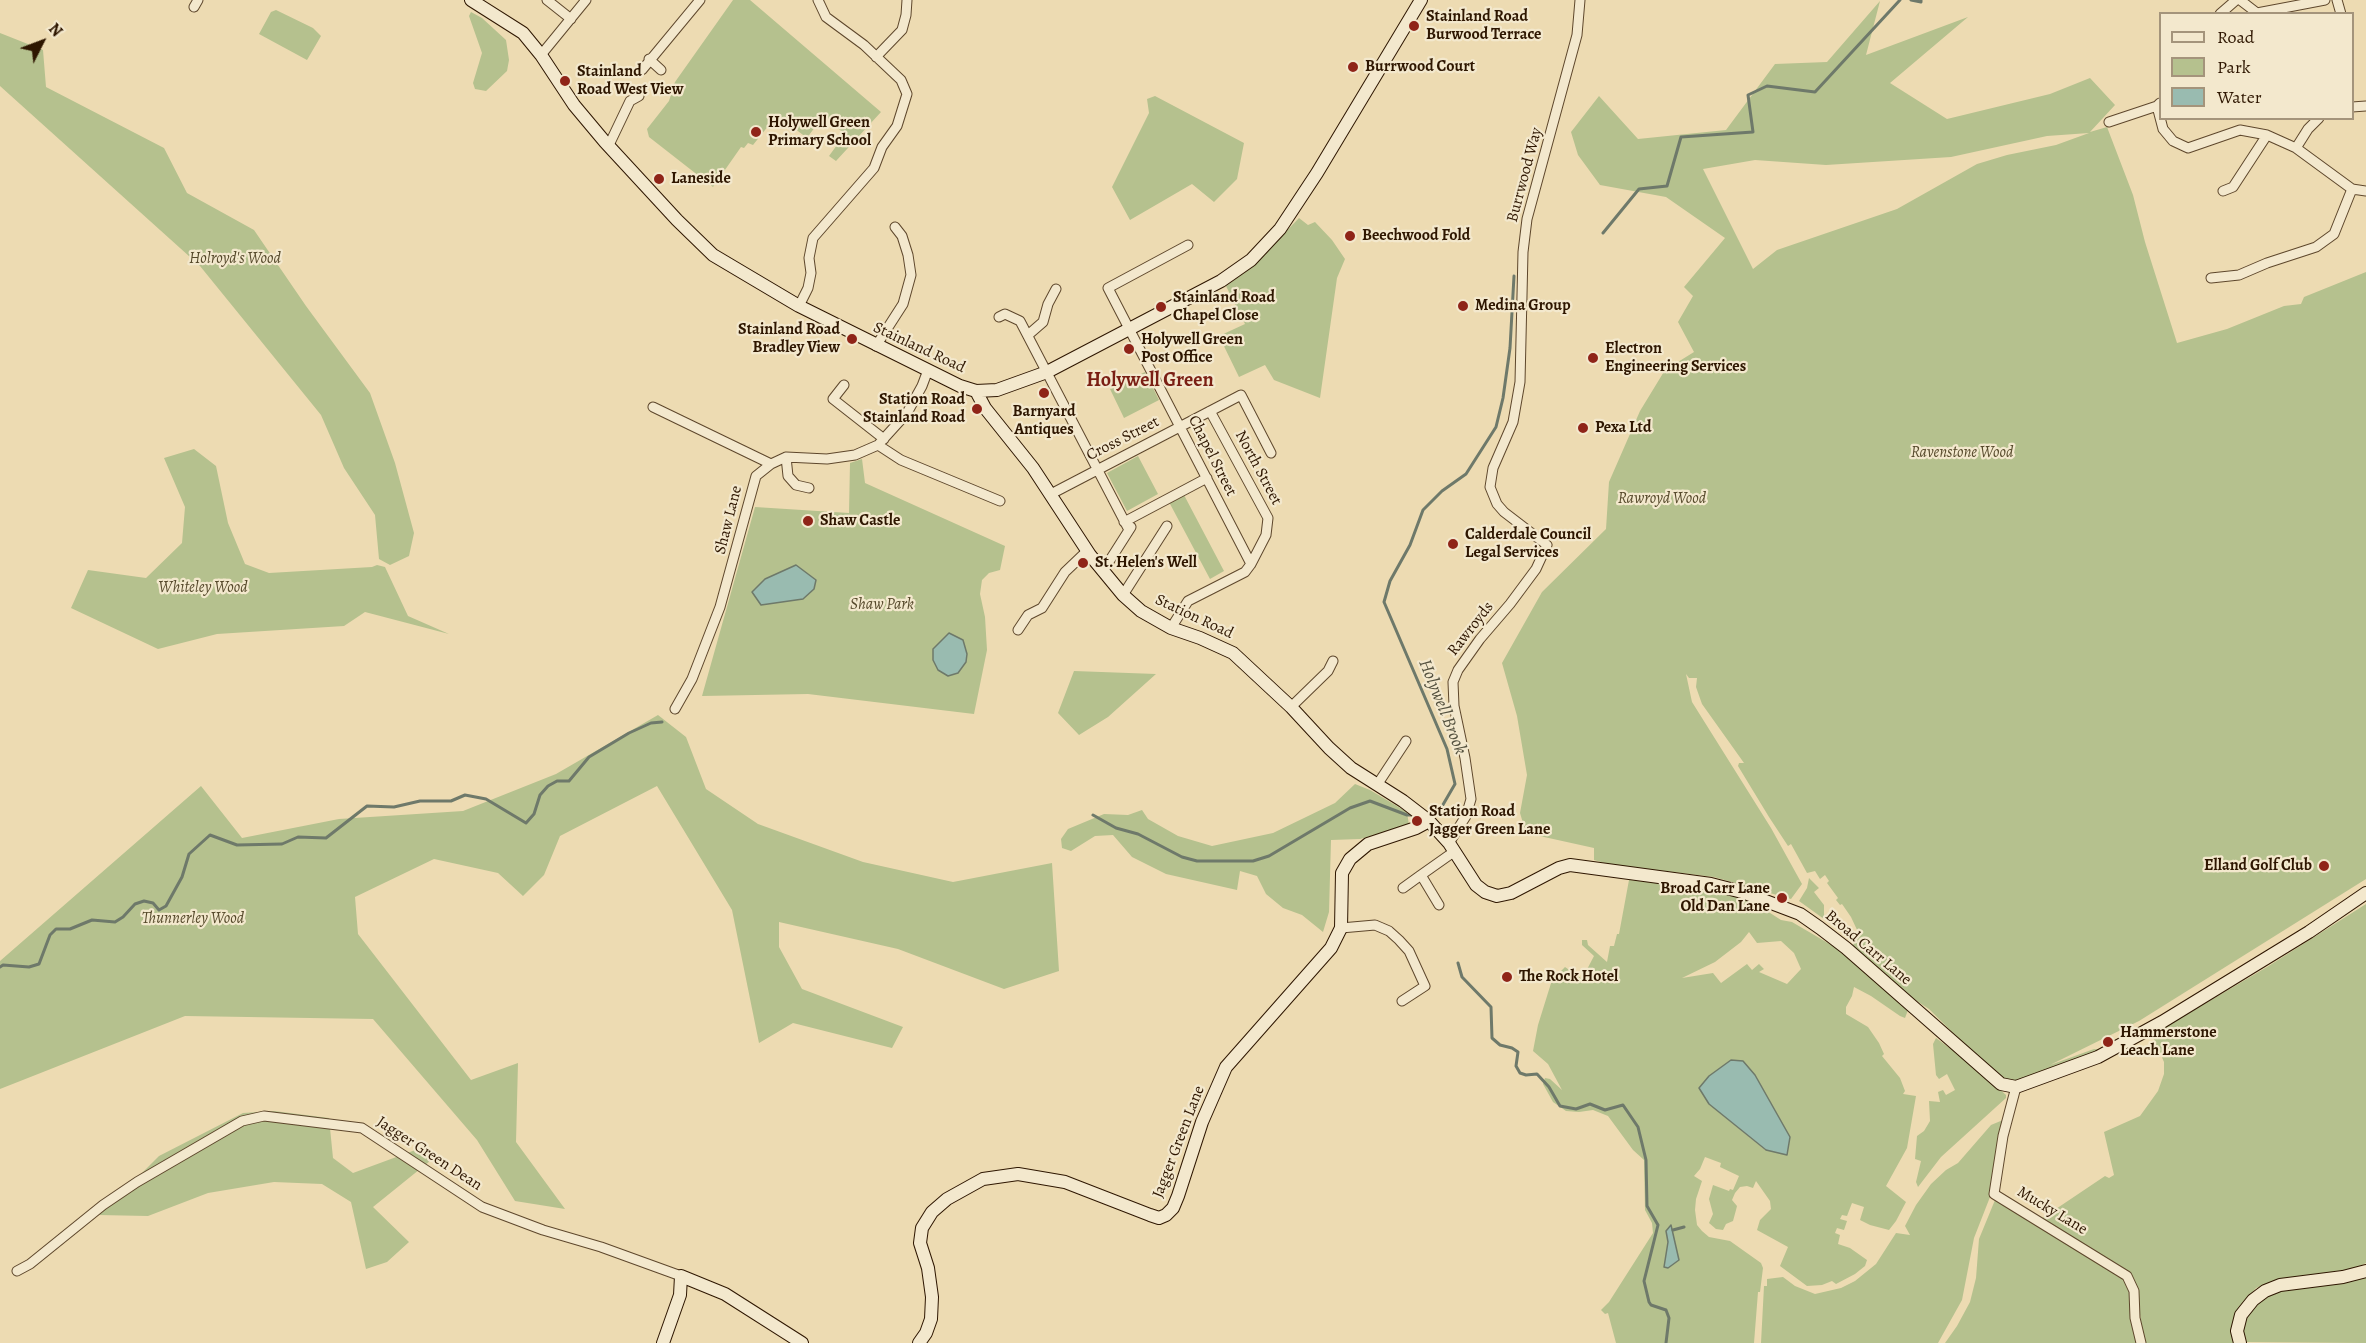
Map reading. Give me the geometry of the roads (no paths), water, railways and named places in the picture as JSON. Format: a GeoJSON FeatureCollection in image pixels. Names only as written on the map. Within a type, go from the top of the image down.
{"type":"FeatureCollection","features":[{"type":"Feature","properties":{"kind":"street","name":"Stainland Road"},"geometry":{"type":"LineString","coordinates":[[471,0],[523,33],[574,105],[609,146],[677,220],[713,255],[798,306],[876,346],[960,386],[976,391],[997,390],[1047,372],[1221,281],[1251,260],[1280,229],[1317,173],[1421,0]]}},
{"type":"Feature","properties":{"kind":"street"},"geometry":{"type":"LineString","coordinates":[[547,0],[571,19]]}},
{"type":"Feature","properties":{"kind":"street"},"geometry":{"type":"LineString","coordinates":[[541,56],[586,0]]}},
{"type":"Feature","properties":{"kind":"street"},"geometry":{"type":"LineString","coordinates":[[642,70],[700,0]]}},
{"type":"Feature","properties":{"kind":"street"},"geometry":{"type":"LineString","coordinates":[[798,306],[808,288],[811,273],[809,258],[813,238],[874,168],[882,147],[897,126],[907,94],[901,80],[826,16],[818,0]]}},
{"type":"Feature","properties":{"kind":"street"},"geometry":{"type":"LineString","coordinates":[[876,57],[902,30],[907,0]]}},
{"type":"Feature","properties":{"kind":"street","name":"Burrwood Way"},"geometry":{"type":"LineString","coordinates":[[1547,545],[1504,512],[1497,504],[1490,487],[1493,468],[1513,422],[1520,382],[1523,252],[1527,219],[1577,35],[1580,0]]}},
{"type":"Feature","properties":{"kind":"street"},"geometry":{"type":"LineString","coordinates":[[2223,12],[2238,0],[2256,12]]}},
{"type":"Feature","properties":{"kind":"street"},"geometry":{"type":"LineString","coordinates":[[2263,12],[2325,0]]}},
{"type":"Feature","properties":{"kind":"street"},"geometry":{"type":"LineString","coordinates":[[649,59],[661,70]]}},
{"type":"Feature","properties":{"kind":"street"},"geometry":{"type":"LineString","coordinates":[[609,146],[630,101],[639,96]]}},
{"type":"Feature","properties":{"kind":"street"},"geometry":{"type":"LineString","coordinates":[[2109,122],[2159,104]]}},
{"type":"Feature","properties":{"kind":"street"},"geometry":{"type":"LineString","coordinates":[[2162,120],[2163,129],[2173,141],[2188,148],[2240,130],[2267,135],[2296,148],[2352,189],[2366,191]]}},
{"type":"Feature","properties":{"kind":"street"},"geometry":{"type":"LineString","coordinates":[[2296,148],[2308,129],[2317,120]]}},
{"type":"Feature","properties":{"kind":"street"},"geometry":{"type":"LineString","coordinates":[[2223,191],[2233,187],[2267,135]]}},
{"type":"Feature","properties":{"kind":"street"},"geometry":{"type":"LineString","coordinates":[[2211,278],[2239,275],[2316,247],[2334,234],[2352,189]]}},
{"type":"Feature","properties":{"kind":"street"},"geometry":{"type":"LineString","coordinates":[[876,346],[903,304],[911,275],[909,255],[902,236],[895,227]]}},
{"type":"Feature","properties":{"kind":"street","name":"Chapel Street"},"geometry":{"type":"LineString","coordinates":[[1188,245],[1108,288],[1251,564]]}},
{"type":"Feature","properties":{"kind":"street"},"geometry":{"type":"LineString","coordinates":[[1028,335],[1043,322],[1048,304],[1056,289]]}},
{"type":"Feature","properties":{"kind":"street"},"geometry":{"type":"LineString","coordinates":[[999,317],[1005,314],[1020,321],[1127,526]]}},
{"type":"Feature","properties":{"kind":"street","name":"Shaw Lane"},"geometry":{"type":"LineString","coordinates":[[675,709],[692,680],[720,607],[756,476],[771,464],[786,457],[827,459],[855,455],[881,442],[907,413],[928,370]]}},
{"type":"Feature","properties":{"kind":"street"},"geometry":{"type":"LineString","coordinates":[[843,384],[833,399],[901,460],[1000,501]]}},
{"type":"Feature","properties":{"kind":"street","name":"Station Road"},"geometry":{"type":"LineString","coordinates":[[976,391],[985,408],[1033,468],[1087,551],[1123,595],[1142,611],[1172,628],[1233,653],[1291,707],[1351,768],[1429,821]]}},
{"type":"Feature","properties":{"kind":"street","name":"Cross Street"},"geometry":{"type":"LineString","coordinates":[[1051,494],[1241,395],[1271,453]]}},
{"type":"Feature","properties":{"kind":"street"},"geometry":{"type":"LineString","coordinates":[[653,407],[771,464]]}},
{"type":"Feature","properties":{"kind":"street","name":"North Street"},"geometry":{"type":"LineString","coordinates":[[1172,628],[1188,601],[1245,572],[1266,535],[1268,518],[1210,411]]}},
{"type":"Feature","properties":{"kind":"street"},"geometry":{"type":"LineString","coordinates":[[786,457],[788,476],[796,485],[810,488]]}},
{"type":"Feature","properties":{"kind":"street"},"geometry":{"type":"LineString","coordinates":[[1103,571],[1127,526],[1138,514],[1207,478]]}},
{"type":"Feature","properties":{"kind":"street"},"geometry":{"type":"LineString","coordinates":[[1123,595],[1167,526]]}},
{"type":"Feature","properties":{"kind":"street","name":"Rawroyds"},"geometry":{"type":"LineString","coordinates":[[1452,847],[1471,799],[1454,706],[1453,682],[1458,670],[1480,639],[1536,569],[1547,545]]}},
{"type":"Feature","properties":{"kind":"street"},"geometry":{"type":"LineString","coordinates":[[1018,630],[1028,615],[1042,608],[1065,572],[1087,551]]}},
{"type":"Feature","properties":{"kind":"street"},"geometry":{"type":"LineString","coordinates":[[1291,707],[1328,671],[1333,661]]}},
{"type":"Feature","properties":{"kind":"street"},"geometry":{"type":"LineString","coordinates":[[1377,785],[1406,741]]}},
{"type":"Feature","properties":{"kind":"street"},"geometry":{"type":"LineString","coordinates":[[1402,1001],[1425,986],[1408,951],[1389,931],[1375,925],[1341,928],[1342,873],[1350,859],[1368,844],[1416,828],[1429,821]]}},
{"type":"Feature","properties":{"kind":"street","name":"Broad Carr Lane"},"geometry":{"type":"LineString","coordinates":[[1429,821],[1452,847],[1476,885],[1494,896],[1510,893],[1559,868],[1577,866],[1711,884],[1742,892],[1800,914],[1846,948],[1995,1080],[2001,1084],[2016,1087]]}},
{"type":"Feature","properties":{"kind":"street"},"geometry":{"type":"LineString","coordinates":[[1403,888],[1452,847]]}},
{"type":"Feature","properties":{"kind":"street"},"geometry":{"type":"LineString","coordinates":[[1420,875],[1439,905]]}},
{"type":"Feature","properties":{"kind":"street"},"geometry":{"type":"LineString","coordinates":[[2016,1087],[2098,1058],[2309,932],[2366,893]]}},
{"type":"Feature","properties":{"kind":"street","name":"Jagger Green Lane"},"geometry":{"type":"LineString","coordinates":[[919,1343],[931,1319],[932,1297],[928,1268],[920,1243],[922,1228],[932,1212],[947,1199],[983,1179],[1018,1174],[1065,1182],[1159,1218],[1166,1215],[1175,1202],[1202,1122],[1226,1067],[1331,948],[1341,928]]}},
{"type":"Feature","properties":{"kind":"street","name":"Mucky Lane"},"geometry":{"type":"LineString","coordinates":[[2016,1087],[2003,1136],[1994,1194],[2127,1276],[2134,1291],[2135,1318],[2141,1343]]}},
{"type":"Feature","properties":{"kind":"street","name":"Jagger Green Dean"},"geometry":{"type":"LineString","coordinates":[[17,1271],[30,1264],[103,1205],[136,1182],[242,1121],[264,1116],[362,1128],[482,1207],[681,1276]]}},
{"type":"Feature","properties":{"kind":"street"},"geometry":{"type":"LineString","coordinates":[[2240,1343],[2237,1331],[2241,1315],[2253,1300],[2265,1291],[2289,1283],[2343,1277],[2366,1271]]}},
{"type":"Feature","properties":{"kind":"street"},"geometry":{"type":"LineString","coordinates":[[663,1343],[680,1294],[681,1276],[725,1294],[802,1343]]}},
{"type":"Feature","properties":{"kind":"water"},"geometry":{"type":"Polygon","coordinates":[[[796,565],[816,580],[814,589],[803,599],[761,605],[752,592],[765,579],[796,565]]]}},
{"type":"Feature","properties":{"kind":"water"},"geometry":{"type":"Polygon","coordinates":[[[949,633],[963,640],[967,654],[966,662],[958,673],[948,676],[938,670],[933,660],[933,649],[949,633]]]}},
{"type":"Feature","properties":{"kind":"water"},"geometry":{"type":"Polygon","coordinates":[[[1731,1060],[1743,1061],[1755,1075],[1790,1137],[1787,1155],[1766,1150],[1709,1104],[1699,1088],[1709,1076],[1731,1060]]]}},
{"type":"Feature","properties":{"kind":"water"},"geometry":{"type":"Polygon","coordinates":[[[1671,1225],[1679,1260],[1668,1268],[1664,1267],[1668,1242],[1666,1231],[1671,1225]]]}},
{"type":"Feature","properties":{"kind":"waterway","name":"Holywell Brook"},"geometry":{"type":"LineString","coordinates":[[1603,233],[1639,189],[1667,186],[1681,137],[1753,132],[1748,95],[1767,86],[1815,92],[1900,0]]}},
{"type":"Feature","properties":{"kind":"waterway","name":"Holywell Brook"},"geometry":{"type":"LineString","coordinates":[[1911,0],[1921,2],[1921,0]]}},
{"type":"Feature","properties":{"kind":"waterway","name":"Holywell Brook"},"geometry":{"type":"LineString","coordinates":[[1429,815],[1437,815],[1455,784],[1447,749],[1384,602],[1390,581],[1410,545],[1423,510],[1442,491],[1466,474],[1496,427],[1503,398],[1510,348],[1514,276]]}},
{"type":"Feature","properties":{"kind":"waterway","name":"Holywell Brook"},"geometry":{"type":"LineString","coordinates":[[0,967],[3,965],[29,967],[39,964],[50,935],[56,929],[70,929],[92,920],[115,922],[135,904],[144,901],[153,903],[159,910],[166,906],[182,877],[189,854],[210,835],[237,845],[282,844],[298,837],[326,838],[367,806],[394,807],[420,801],[451,801],[465,795],[486,799],[526,823],[534,814],[540,795],[548,786],[557,781],[569,781],[589,757],[629,733],[651,723],[662,722]]}},
{"type":"Feature","properties":{"kind":"waterway","name":"Holywell Brook"},"geometry":{"type":"LineString","coordinates":[[1093,815],[1116,828],[1138,834],[1182,857],[1197,861],[1253,861],[1269,856],[1350,808],[1370,801],[1407,815],[1414,815]]}},
{"type":"Feature","properties":{"kind":"waterway"},"geometry":{"type":"LineString","coordinates":[[1458,963],[1462,977],[1491,1007],[1492,1038],[1500,1045],[1518,1052],[1516,1066],[1520,1073],[1537,1074],[1549,1087],[1560,1106],[1576,1109],[1590,1104],[1605,1110],[1623,1105],[1638,1127],[1646,1160],[1647,1206],[1658,1225],[1644,1281],[1651,1305],[1666,1310],[1669,1318],[1666,1343]]}},
{"type":"Feature","properties":{"kind":"waterway"},"geometry":{"type":"LineString","coordinates":[[1673,1230],[1684,1227]]}},
{"type":"Feature","properties":{"kind":"place","name":"Stainland Road Burwood Terrace"},"geometry":{"type":"Point","coordinates":[1414,26]}},
{"type":"Feature","properties":{"kind":"place","name":"Burrwood Court"},"geometry":{"type":"Point","coordinates":[1353,67]}},
{"type":"Feature","properties":{"kind":"place","name":"Stainland Road West View"},"geometry":{"type":"Point","coordinates":[565,81]}},
{"type":"Feature","properties":{"kind":"place","name":"Holywell Green Primary School"},"geometry":{"type":"Point","coordinates":[756,132]}},
{"type":"Feature","properties":{"kind":"place","name":"Laneside"},"geometry":{"type":"Point","coordinates":[659,179]}},
{"type":"Feature","properties":{"kind":"place","name":"Beechwood Fold"},"geometry":{"type":"Point","coordinates":[1350,236]}},
{"type":"Feature","properties":{"kind":"place","name":"Medina Group"},"geometry":{"type":"Point","coordinates":[1463,306]}},
{"type":"Feature","properties":{"kind":"place","name":"Stainland Road Chapel Close"},"geometry":{"type":"Point","coordinates":[1161,307]}},
{"type":"Feature","properties":{"kind":"place","name":"Stainland Road Bradley View"},"geometry":{"type":"Point","coordinates":[852,339]}},
{"type":"Feature","properties":{"kind":"place","name":"Holywell Green Post Office"},"geometry":{"type":"Point","coordinates":[1129,349]}},
{"type":"Feature","properties":{"kind":"place","name":"Electron Engineering Services"},"geometry":{"type":"Point","coordinates":[1593,358]}},
{"type":"Feature","properties":{"kind":"place","name":"Barnyard Antiques"},"geometry":{"type":"Point","coordinates":[1044,393]}},
{"type":"Feature","properties":{"kind":"place","name":"Station Road Stainland Road"},"geometry":{"type":"Point","coordinates":[977,409]}},
{"type":"Feature","properties":{"kind":"place","name":"Pexa Ltd"},"geometry":{"type":"Point","coordinates":[1583,428]}},
{"type":"Feature","properties":{"kind":"place","name":"Shaw Castle"},"geometry":{"type":"Point","coordinates":[808,521]}},
{"type":"Feature","properties":{"kind":"place","name":"Calderdale Council Legal Services"},"geometry":{"type":"Point","coordinates":[1453,544]}},
{"type":"Feature","properties":{"kind":"place","name":"St. Helen's Well"},"geometry":{"type":"Point","coordinates":[1083,563]}},
{"type":"Feature","properties":{"kind":"place","name":"Station Road Jagger Green Lane"},"geometry":{"type":"Point","coordinates":[1417,821]}},
{"type":"Feature","properties":{"kind":"place","name":"Elland Golf Club"},"geometry":{"type":"Point","coordinates":[2324,866]}},
{"type":"Feature","properties":{"kind":"place","name":"Broad Carr Lane Old Dan Lane"},"geometry":{"type":"Point","coordinates":[1782,898]}},
{"type":"Feature","properties":{"kind":"place","name":"The Rock Hotel"},"geometry":{"type":"Point","coordinates":[1507,977]}},
{"type":"Feature","properties":{"kind":"place","name":"Hammerstone Leach Lane"},"geometry":{"type":"Point","coordinates":[2108,1042]}},
{"type":"Feature","properties":{"kind":"district","name":"Holywell Green"},"geometry":{"type":"Point","coordinates":[1150,381]}},
{"type":"Feature","properties":{"kind":"park label","name":"Holroyd's Wood"},"geometry":{"type":"Point","coordinates":[235,259]}},
{"type":"Feature","properties":{"kind":"park label","name":"Ravenstone Wood"},"geometry":{"type":"Point","coordinates":[1962,453]}},
{"type":"Feature","properties":{"kind":"park label","name":"Rawroyd Wood"},"geometry":{"type":"Point","coordinates":[1662,499]}},
{"type":"Feature","properties":{"kind":"park label","name":"Whiteley Wood"},"geometry":{"type":"Point","coordinates":[203,588]}},
{"type":"Feature","properties":{"kind":"park label","name":"Shaw Park"},"geometry":{"type":"Point","coordinates":[882,605]}},
{"type":"Feature","properties":{"kind":"park label","name":"Thunnerley Wood"},"geometry":{"type":"Point","coordinates":[193,919]}}]}
